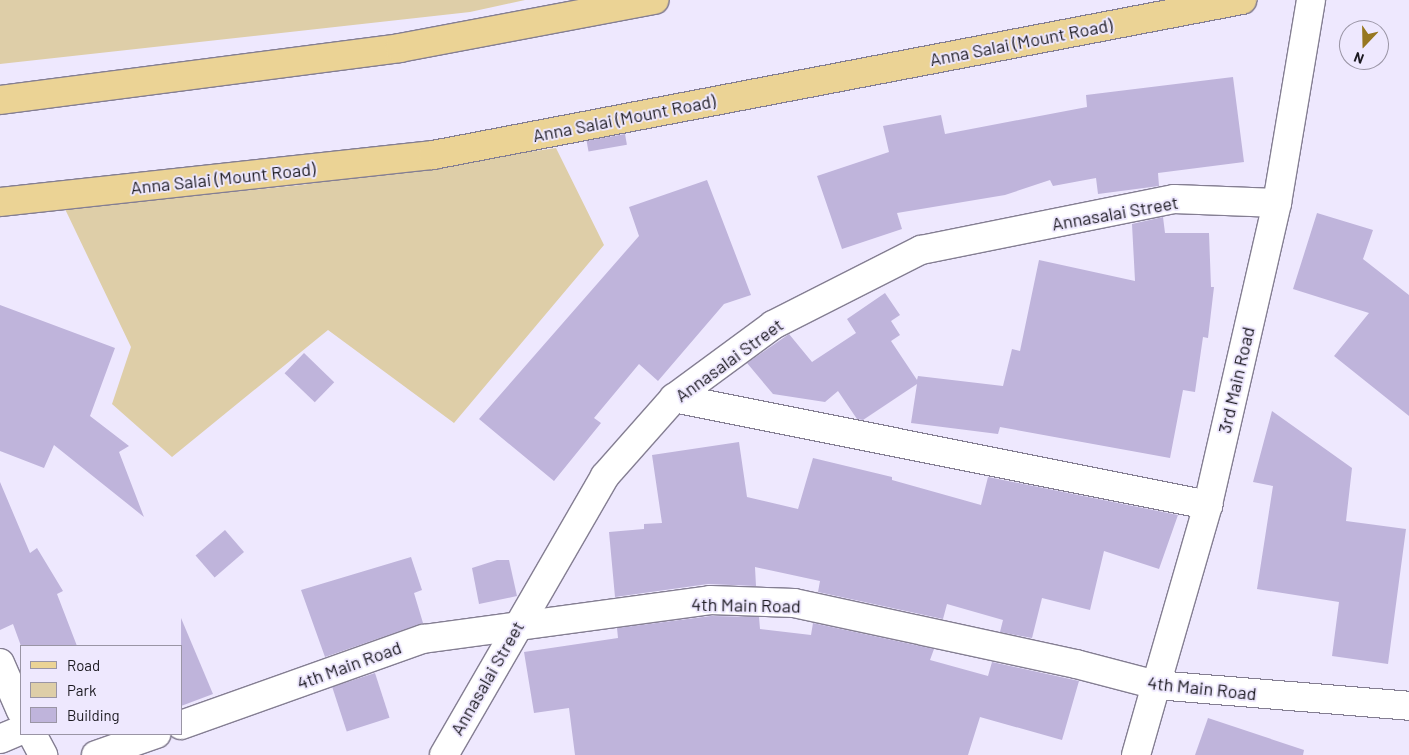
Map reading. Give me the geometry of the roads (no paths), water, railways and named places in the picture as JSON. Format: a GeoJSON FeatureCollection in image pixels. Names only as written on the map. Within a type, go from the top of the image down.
{"type":"FeatureCollection","features":[{"type":"Feature","properties":{"kind":"main road"},"geometry":{"type":"LineString","coordinates":[[0,100],[400,48],[655,0]]}},
{"type":"Feature","properties":{"kind":"main road","name":"Anna Salai (Mount Road)"},"geometry":{"type":"LineString","coordinates":[[0,202],[433,154],[1242,0]]}},
{"type":"Feature","properties":{"kind":"street","name":"3rd Main Road"},"geometry":{"type":"LineString","coordinates":[[1136,755],[1208,505],[1277,203],[1311,0]]}},
{"type":"Feature","properties":{"kind":"street","name":"Annasalai Street"},"geometry":{"type":"LineString","coordinates":[[444,755],[517,625],[556,567],[605,476],[674,398],[774,325],[921,250],[1174,199],[1277,203]]}},
{"type":"Feature","properties":{"kind":"street"},"geometry":{"type":"LineString","coordinates":[[674,398],[1208,505]]}},
{"type":"Feature","properties":{"kind":"street","name":"4th Main Road"},"geometry":{"type":"LineString","coordinates":[[182,725],[423,639],[710,600],[794,603],[1076,664],[1156,685],[1409,706]]}},
{"type":"Feature","properties":{"kind":"street"},"geometry":{"type":"LineString","coordinates":[[0,663],[20,709]]}},
{"type":"Feature","properties":{"kind":"street"},"geometry":{"type":"LineString","coordinates":[[0,739],[20,730]]}},
{"type":"Feature","properties":{"kind":"street"},"geometry":{"type":"LineString","coordinates":[[33,735],[43,755]]}},
{"type":"Feature","properties":{"kind":"street"},"geometry":{"type":"LineString","coordinates":[[96,755],[153,735]]}}]}
